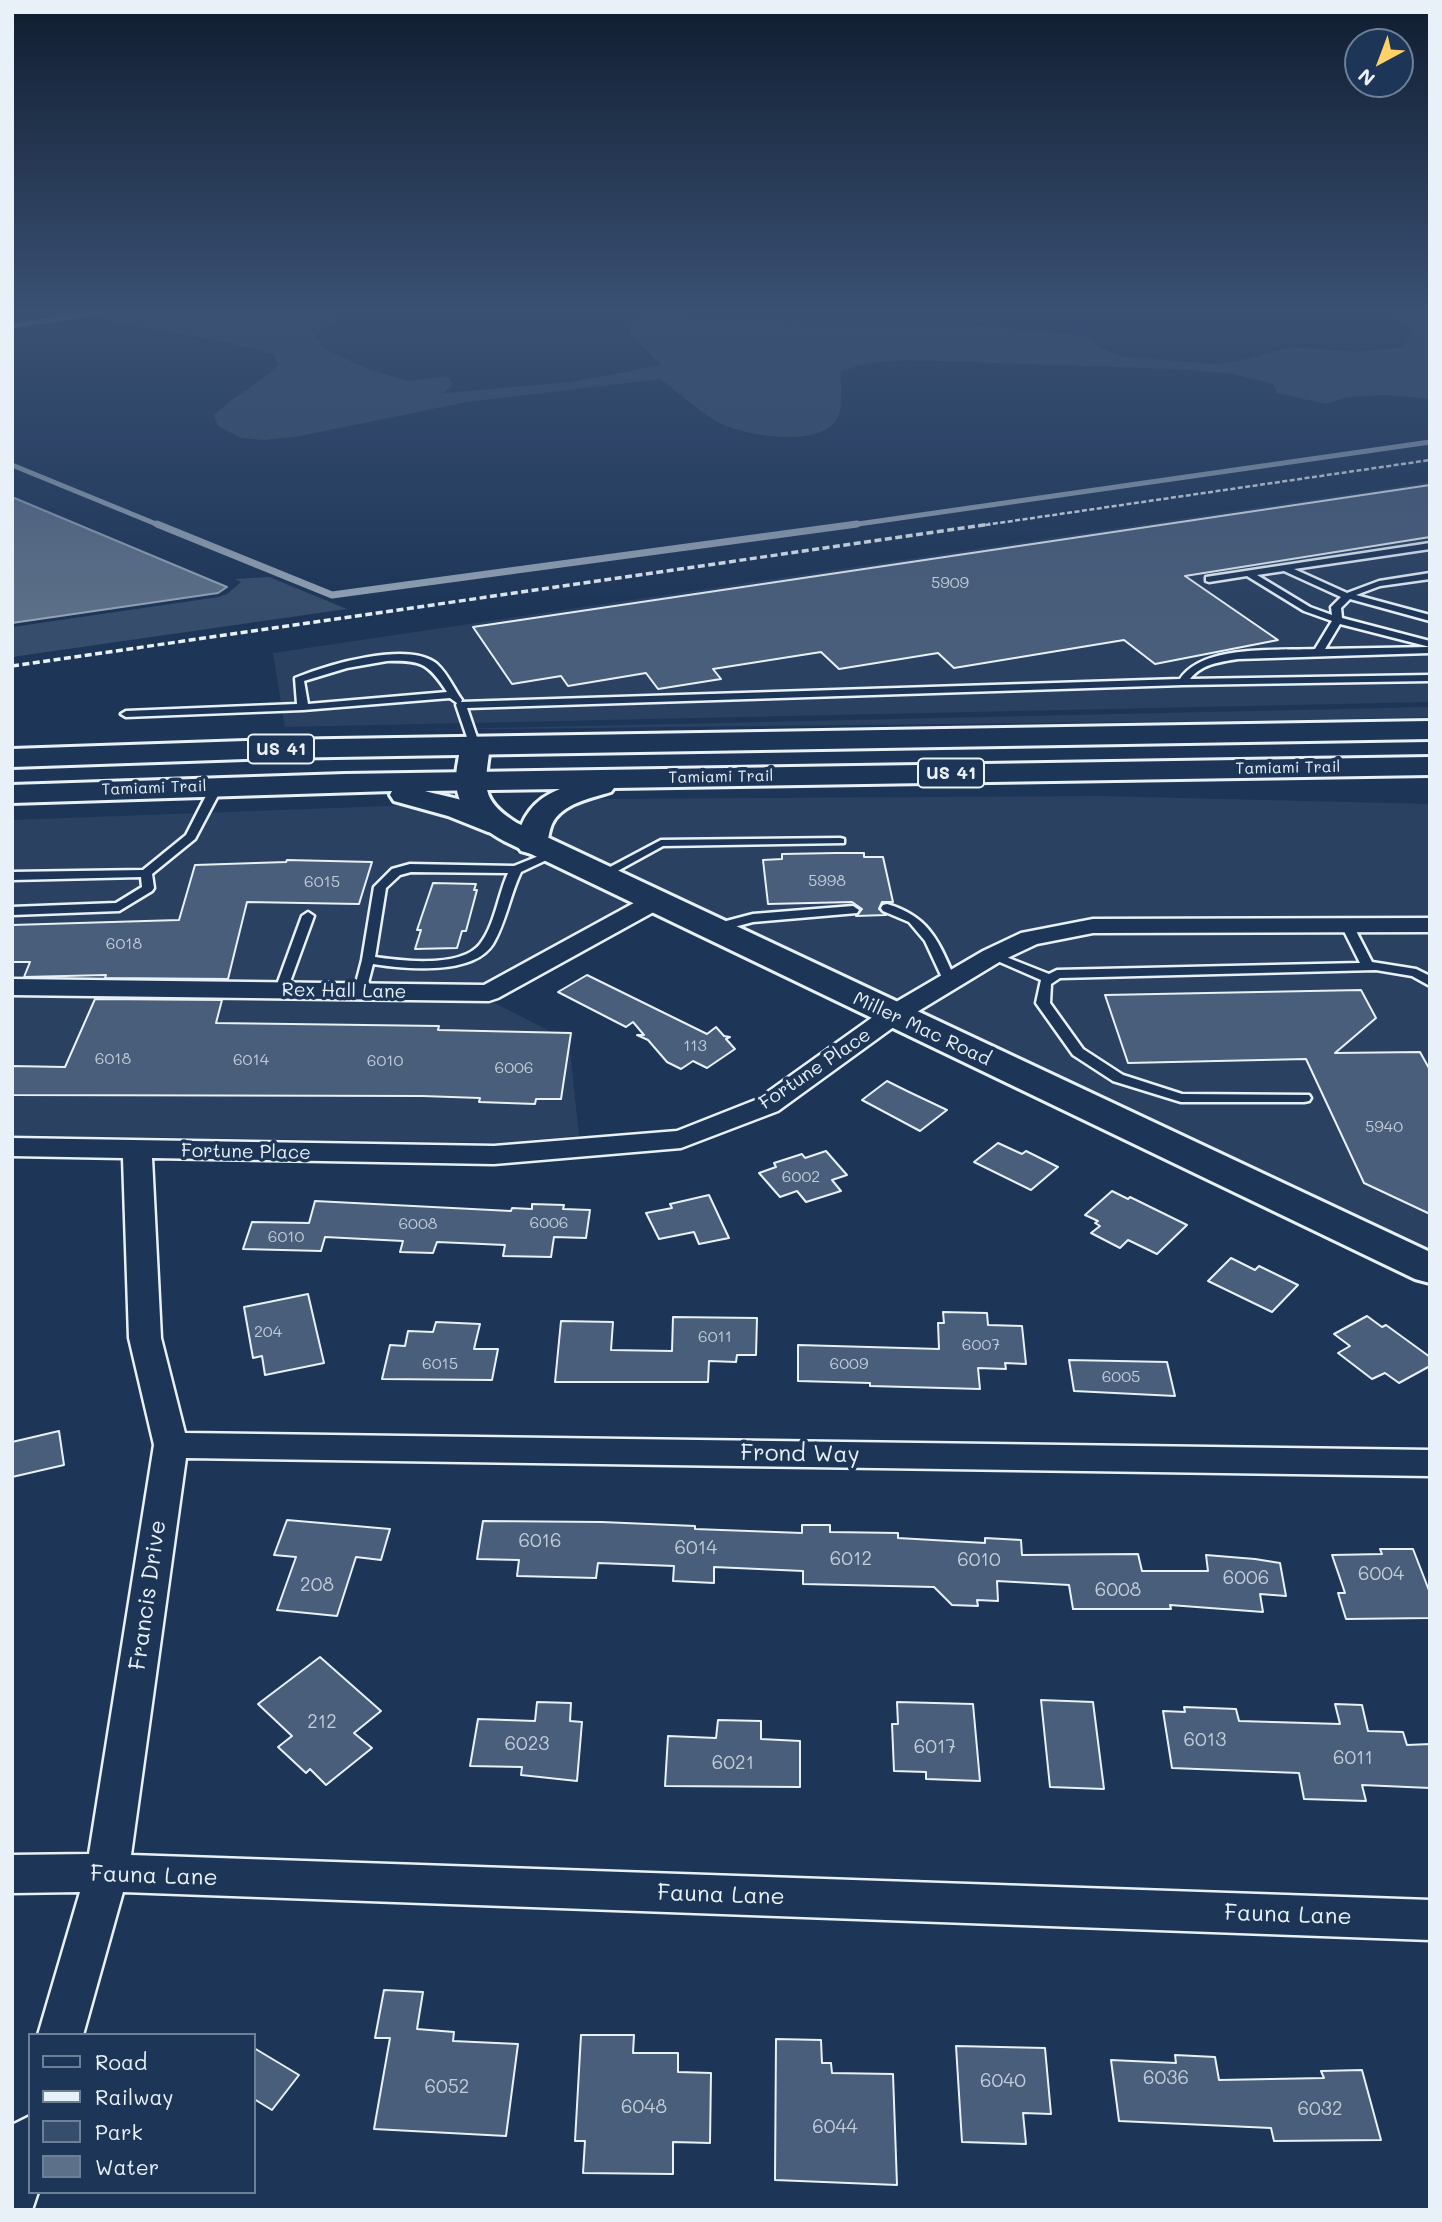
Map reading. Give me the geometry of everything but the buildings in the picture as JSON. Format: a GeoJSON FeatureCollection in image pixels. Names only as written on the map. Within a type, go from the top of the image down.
{"type":"FeatureCollection","features":[{"type":"Feature","properties":{"kind":"main road","name":"Tamiami Trail"},"geometry":{"type":"LineString","coordinates":[[12,758],[474,763],[1430,730]]}},
{"type":"Feature","properties":{"kind":"main road","name":"Tamiami Trail"},"geometry":{"type":"LineString","coordinates":[[12,794],[345,783],[474,763],[628,778],[1430,766]]}},
{"type":"Feature","properties":{"kind":"main road","name":"Miller Mac Road"},"geometry":{"type":"LineString","coordinates":[[474,763],[471,793],[479,807],[533,856],[598,876],[1430,1269]]}},
{"type":"Feature","properties":{"kind":"main road"},"geometry":{"type":"LineString","coordinates":[[533,856],[533,825],[541,813],[583,791],[628,778]]}},
{"type":"Feature","properties":{"kind":"main road"},"geometry":{"type":"LineString","coordinates":[[345,783],[421,797],[499,825]]}},
{"type":"Feature","properties":{"kind":"street","name":"Rex Hall Lane"},"geometry":{"type":"LineString","coordinates":[[12,987],[489,993],[652,903]]}},
{"type":"Feature","properties":{"kind":"street","name":"Fortune Place"},"geometry":{"type":"LineString","coordinates":[[12,1147],[494,1155],[681,1139],[768,1105],[893,1015],[992,956],[1030,938],[1093,926],[1430,925]]}},
{"type":"Feature","properties":{"kind":"street","name":"Francis Drive"},"geometry":{"type":"LineString","coordinates":[[61,2033],[107,1873],[171,1445],[145,1338],[136,1151]]}},
{"type":"Feature","properties":{"kind":"street","name":"Frond Way"},"geometry":{"type":"LineString","coordinates":[[171,1445],[1430,1463]]}},
{"type":"Feature","properties":{"kind":"street","name":"Fauna Lane"},"geometry":{"type":"LineString","coordinates":[[12,1874],[107,1873],[1430,1920]]}},
{"type":"Feature","properties":{"kind":"street"},"geometry":{"type":"LineString","coordinates":[[12,2200],[28,2146]]}},
{"type":"Feature","properties":{"kind":"lane"},"geometry":{"type":"LineString","coordinates":[[1209,579],[1430,547]]}},
{"type":"Feature","properties":{"kind":"lane"},"geometry":{"type":"LineString","coordinates":[[1287,569],[1345,594],[1430,618]]}},
{"type":"Feature","properties":{"kind":"lane"},"geometry":{"type":"LineString","coordinates":[[1250,574],[1307,608],[1337,620],[1430,644]]}},
{"type":"Feature","properties":{"kind":"lane"},"geometry":{"type":"LineString","coordinates":[[1318,652],[1337,620],[1336,607],[1345,594],[1360,588],[1430,576]]}},
{"type":"Feature","properties":{"kind":"lane"},"geometry":{"type":"LineString","coordinates":[[1183,682],[1189,672],[1199,664],[1216,660],[1318,652],[1430,650]]}},
{"type":"Feature","properties":{"kind":"lane"},"geometry":{"type":"LineString","coordinates":[[303,707],[299,680],[315,673],[363,663],[415,656],[432,665],[461,705],[474,763]]}},
{"type":"Feature","properties":{"kind":"lane"},"geometry":{"type":"LineString","coordinates":[[461,705],[1183,682],[1430,678]]}},
{"type":"Feature","properties":{"kind":"lane"},"geometry":{"type":"LineString","coordinates":[[126,714],[303,707],[453,695]]}},
{"type":"Feature","properties":{"kind":"lane"},"geometry":{"type":"LineString","coordinates":[[12,876],[146,873],[191,837],[217,786]]}},
{"type":"Feature","properties":{"kind":"lane"},"geometry":{"type":"LineString","coordinates":[[598,876],[661,843],[840,841]]}},
{"type":"Feature","properties":{"kind":"lane"},"geometry":{"type":"LineString","coordinates":[[360,991],[380,887],[396,872],[410,868],[533,856]]}},
{"type":"Feature","properties":{"kind":"lane"},"geometry":{"type":"LineString","coordinates":[[368,960],[388,963],[456,963],[478,956],[487,944],[533,856]]}},
{"type":"Feature","properties":{"kind":"lane"},"geometry":{"type":"LineString","coordinates":[[12,911],[119,907],[148,888],[146,873]]}},
{"type":"Feature","properties":{"kind":"lane"},"geometry":{"type":"LineString","coordinates":[[887,908],[913,919],[931,940],[950,981]]}},
{"type":"Feature","properties":{"kind":"lane"},"geometry":{"type":"LineString","coordinates":[[710,930],[753,918],[853,910]]}},
{"type":"Feature","properties":{"kind":"lane"},"geometry":{"type":"LineString","coordinates":[[281,990],[309,916]]}},
{"type":"Feature","properties":{"kind":"lane"},"geometry":{"type":"LineString","coordinates":[[1348,925],[1368,966]]}},
{"type":"Feature","properties":{"kind":"lane"},"geometry":{"type":"LineString","coordinates":[[992,956],[1049,979]]}},
{"type":"Feature","properties":{"kind":"lane"},"geometry":{"type":"LineString","coordinates":[[1304,1098],[1181,1098],[1118,1078],[1078,1052],[1043,1003],[1045,983],[1057,974],[1368,966],[1416,973],[1430,982]]}},
{"type":"Feature","properties":{"kind":"shaded area"},"geometry":{"type":"Polygon","coordinates":[[[1430,482],[1430,702],[285,727],[273,653],[1430,482]]]}},
{"type":"Feature","properties":{"kind":"shaded area"},"geometry":{"type":"Polygon","coordinates":[[[1430,707],[1430,717],[1303,720],[406,730],[1430,707]]]}},
{"type":"Feature","properties":{"kind":"shaded area"},"geometry":{"type":"Polygon","coordinates":[[[1100,796],[1430,804],[1430,916],[1087,918],[1019,931],[980,950],[892,1002],[547,840],[554,816],[585,799],[1100,796]]]}},
{"type":"Feature","properties":{"kind":"shaded area"},"geometry":{"type":"Polygon","coordinates":[[[415,805],[487,831],[516,848],[515,853],[524,853],[629,904],[484,983],[12,977],[12,820],[415,805]]]}},
{"type":"Feature","properties":{"kind":"shaded area"},"geometry":{"type":"Polygon","coordinates":[[[1430,934],[1430,1253],[918,1014],[1038,946],[1096,935],[1430,934]]]}},
{"type":"Feature","properties":{"kind":"shaded area"},"geometry":{"type":"Polygon","coordinates":[[[12,997],[491,1001],[569,1041],[579,1136],[497,1143],[12,1135],[12,997]]]}},
{"type":"Feature","properties":{"kind":"green space"},"geometry":{"type":"Polygon","coordinates":[[[214,415],[405,415],[295,437],[264,440],[241,438],[218,426],[214,415]]]}},
{"type":"Feature","properties":{"kind":"green space"},"geometry":{"type":"Polygon","coordinates":[[[707,415],[839,415],[828,428],[798,437],[743,431],[707,415]]]}},
{"type":"Feature","properties":{"kind":"green space"},"geometry":{"type":"Polygon","coordinates":[[[269,577],[347,609],[12,657],[12,627],[219,597],[241,582],[235,579],[269,577]]]}},
{"type":"Feature","properties":{"kind":"water"},"geometry":{"type":"Polygon","coordinates":[[[12,497],[227,587],[218,593],[12,623],[12,497]]]}},
{"type":"Feature","properties":{"kind":"waterway"},"geometry":{"type":"LineString","coordinates":[[844,526],[1430,442]]}},
{"type":"Feature","properties":{"kind":"waterway"},"geometry":{"type":"LineString","coordinates":[[12,465],[161,526]]}},
{"type":"Feature","properties":{"kind":"waterway"},"geometry":{"type":"LineString","coordinates":[[157,524],[332,595],[857,524]]}},
{"type":"Feature","properties":{"kind":"railway"},"geometry":{"type":"LineString","coordinates":[[978,526],[1430,460]]}},
{"type":"Feature","properties":{"kind":"railway"},"geometry":{"type":"LineString","coordinates":[[12,666],[990,524]]}}]}
